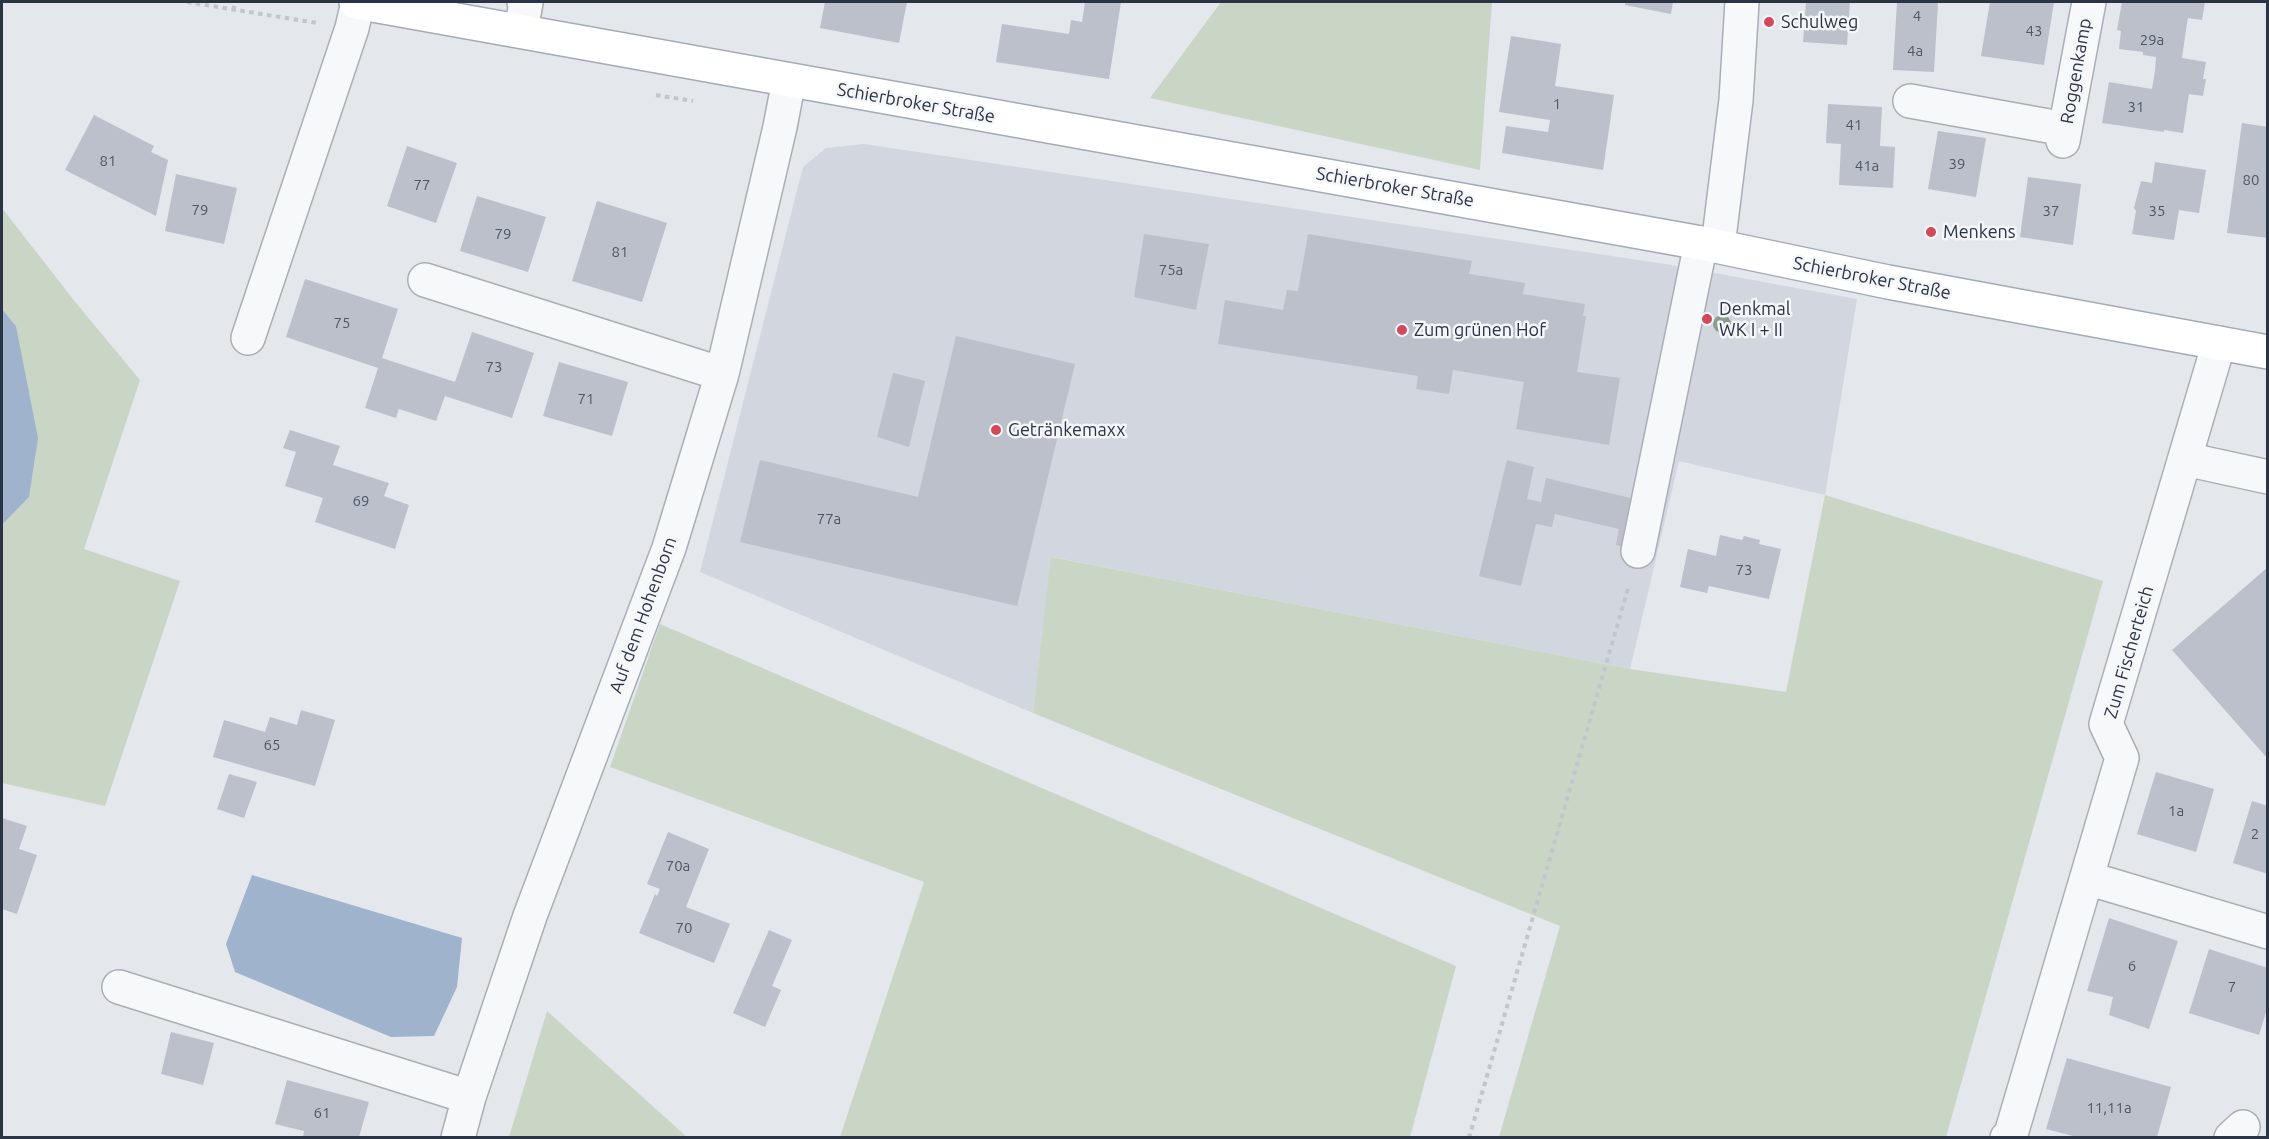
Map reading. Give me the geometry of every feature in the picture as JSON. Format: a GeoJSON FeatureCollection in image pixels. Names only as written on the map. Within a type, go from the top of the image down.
{"type":"FeatureCollection","features":[{"type":"Feature","properties":{"kind":"main road","name":"Schierbroker Straße"},"geometry":{"type":"LineString","coordinates":[[357,2],[522,16],[789,80],[1710,245],[1888,282],[2268,352]]}},
{"type":"Feature","properties":{"kind":"street"},"geometry":{"type":"LineString","coordinates":[[248,338],[352,28],[357,2]]}},
{"type":"Feature","properties":{"kind":"street"},"geometry":{"type":"LineString","coordinates":[[1638,551],[1710,245],[1736,100],[1742,2]]}},
{"type":"Feature","properties":{"kind":"street","name":"Roggenkamp"},"geometry":{"type":"LineString","coordinates":[[1910,101],[2064,135],[2089,2]]}},
{"type":"Feature","properties":{"kind":"street","name":"Auf dem Hohenborn"},"geometry":{"type":"LineString","coordinates":[[458,1137],[469,1097],[530,916],[669,548],[722,374],[789,80]]}},
{"type":"Feature","properties":{"kind":"street"},"geometry":{"type":"LineString","coordinates":[[425,280],[722,374]]}},
{"type":"Feature","properties":{"kind":"street","name":"Zum Fischerteich"},"geometry":{"type":"LineString","coordinates":[[2007,1137],[2012,1134],[2122,758],[2106,724],[2219,343]]}},
{"type":"Feature","properties":{"kind":"street"},"geometry":{"type":"LineString","coordinates":[[2185,459],[2268,477]]}},
{"type":"Feature","properties":{"kind":"street"},"geometry":{"type":"LineString","coordinates":[[2087,878],[2268,932]]}},
{"type":"Feature","properties":{"kind":"street"},"geometry":{"type":"LineString","coordinates":[[119,987],[469,1097]]}},
{"type":"Feature","properties":{"kind":"path"},"geometry":{"type":"LineString","coordinates":[[187,2],[233,10],[236,2]]}},
{"type":"Feature","properties":{"kind":"path"},"geometry":{"type":"LineString","coordinates":[[1469,1137],[1638,551]]}},
{"type":"Feature","properties":{"kind":"shaded area"},"geometry":{"type":"Polygon","coordinates":[[[864,144],[1665,264],[1857,299],[1825,495],[1679,461],[1630,669],[1052,557],[1033,713],[700,572],[803,167],[826,148],[864,144]]]}},
{"type":"Feature","properties":{"kind":"green space"},"geometry":{"type":"Polygon","coordinates":[[[1221,2],[1492,2],[1480,170],[1150,98],[1221,2]]]}},
{"type":"Feature","properties":{"kind":"green space"},"geometry":{"type":"Polygon","coordinates":[[[2,208],[140,380],[84,549],[180,581],[105,806],[2,783],[2,525],[29,497],[16,326],[2,309],[2,208]]]}},
{"type":"Feature","properties":{"kind":"green space"},"geometry":{"type":"Polygon","coordinates":[[[1825,495],[2103,581],[1946,1137],[1499,1137],[1560,926],[1033,713],[1051,557],[1630,669],[1786,692],[1825,495]]]}},
{"type":"Feature","properties":{"kind":"green space"},"geometry":{"type":"Polygon","coordinates":[[[660,624],[1456,966],[1410,1137],[840,1137],[924,882],[610,767],[660,624]]]}},
{"type":"Feature","properties":{"kind":"green space"},"geometry":{"type":"Polygon","coordinates":[[[547,1011],[687,1137],[509,1137],[547,1011]]]}},
{"type":"Feature","properties":{"kind":"water"},"geometry":{"type":"Polygon","coordinates":[[[2,309],[16,326],[38,438],[29,497],[2,525],[2,309]]]}},
{"type":"Feature","properties":{"kind":"water"},"geometry":{"type":"Polygon","coordinates":[[[252,875],[462,938],[457,987],[434,1036],[391,1037],[235,972],[226,944],[252,875]]]}},
{"type":"Feature","properties":{"kind":"building"},"geometry":{"type":"Polygon","coordinates":[[[825,2],[907,2],[899,43],[820,28],[825,2]]]}},
{"type":"Feature","properties":{"kind":"building"},"geometry":{"type":"Polygon","coordinates":[[[1085,2],[1121,2],[1109,79],[996,62],[1002,24],[1069,34],[1071,20],[1082,22],[1085,2]]]}},
{"type":"Feature","properties":{"kind":"building"},"geometry":{"type":"Polygon","coordinates":[[[1625,2],[1673,2],[1671,14],[1625,5],[1625,2]]]}},
{"type":"Feature","properties":{"kind":"building"},"geometry":{"type":"Polygon","coordinates":[[[1806,2],[1850,2],[1847,45],[1803,42],[1806,2]]]}},
{"type":"Feature","properties":{"kind":"building"},"geometry":{"type":"Polygon","coordinates":[[[1897,2],[1938,2],[1934,72],[1893,70],[1897,2]]]}},
{"type":"Feature","properties":{"kind":"building"},"geometry":{"type":"Polygon","coordinates":[[[1990,2],[2054,2],[2044,65],[1981,56],[1990,2]]]}},
{"type":"Feature","properties":{"kind":"building"},"geometry":{"type":"Polygon","coordinates":[[[2122,2],[2205,2],[2202,20],[2188,18],[2187,23],[2182,58],[2206,62],[2203,79],[2206,79],[2203,96],[2189,94],[2183,133],[2102,123],[2109,82],[2152,89],[2155,71],[2156,57],[2143,55],[2143,52],[2119,49],[2121,31],[2117,30],[2122,2]]]}},
{"type":"Feature","properties":{"kind":"building"},"geometry":{"type":"Polygon","coordinates":[[[1511,36],[1561,44],[1555,86],[1614,95],[1603,170],[1502,153],[1506,126],[1548,132],[1550,120],[1499,112],[1511,36]]]}},
{"type":"Feature","properties":{"kind":"building"},"geometry":{"type":"Polygon","coordinates":[[[1828,104],[1882,107],[1880,146],[1895,147],[1893,188],[1839,185],[1841,144],[1826,143],[1828,104]]]}},
{"type":"Feature","properties":{"kind":"building"},"geometry":{"type":"Polygon","coordinates":[[[94,115],[154,146],[151,152],[168,160],[156,216],[65,170],[94,115]]]}},
{"type":"Feature","properties":{"kind":"building"},"geometry":{"type":"Polygon","coordinates":[[[2242,123],[2268,127],[2268,238],[2227,233],[2242,123]]]}},
{"type":"Feature","properties":{"kind":"building"},"geometry":{"type":"Polygon","coordinates":[[[1938,131],[1986,138],[1976,197],[1928,189],[1938,131]]]}},
{"type":"Feature","properties":{"kind":"building"},"geometry":{"type":"Polygon","coordinates":[[[407,146],[457,163],[436,223],[387,206],[407,146]]]}},
{"type":"Feature","properties":{"kind":"building"},"geometry":{"type":"Polygon","coordinates":[[[2155,162],[2206,170],[2199,213],[2179,210],[2174,240],[2132,234],[2136,211],[2134,208],[2141,181],[2152,183],[2155,162]]]}},
{"type":"Feature","properties":{"kind":"building"},"geometry":{"type":"Polygon","coordinates":[[[176,174],[237,188],[224,244],[165,231],[176,174]]]}},
{"type":"Feature","properties":{"kind":"building"},"geometry":{"type":"Polygon","coordinates":[[[2028,177],[2081,184],[2073,245],[2020,237],[2028,177]]]}},
{"type":"Feature","properties":{"kind":"building"},"geometry":{"type":"Polygon","coordinates":[[[477,196],[546,217],[528,272],[460,251],[477,196]]]}},
{"type":"Feature","properties":{"kind":"building"},"geometry":{"type":"Polygon","coordinates":[[[597,201],[667,223],[642,302],[572,281],[597,201]]]}},
{"type":"Feature","properties":{"kind":"building"},"geometry":{"type":"Polygon","coordinates":[[[1144,234],[1209,244],[1196,310],[1134,297],[1144,234]]]}},
{"type":"Feature","properties":{"kind":"building","name":"Zum grünen Hof"},"geometry":{"type":"Polygon","coordinates":[[[1308,234],[1472,261],[1469,274],[1525,283],[1523,294],[1585,304],[1583,316],[1586,316],[1577,372],[1620,378],[1609,445],[1516,429],[1524,382],[1453,370],[1449,394],[1416,389],[1418,376],[1218,344],[1225,300],[1283,310],[1287,290],[1298,291],[1308,234]]]}},
{"type":"Feature","properties":{"kind":"building"},"geometry":{"type":"Polygon","coordinates":[[[305,279],[398,309],[382,358],[455,382],[472,332],[534,353],[512,418],[445,396],[436,421],[399,409],[396,418],[365,408],[378,368],[286,337],[305,279]]]}},
{"type":"Feature","properties":{"kind":"building"},"geometry":{"type":"Polygon","coordinates":[[[956,336],[1075,364],[1017,606],[740,542],[760,460],[918,497],[956,336]]]}},
{"type":"Feature","properties":{"kind":"building"},"geometry":{"type":"Polygon","coordinates":[[[559,362],[628,382],[612,436],[543,416],[559,362]]]}},
{"type":"Feature","properties":{"kind":"building"},"geometry":{"type":"Polygon","coordinates":[[[893,373],[925,381],[909,447],[877,437],[893,373]]]}},
{"type":"Feature","properties":{"kind":"building"},"geometry":{"type":"Polygon","coordinates":[[[290,430],[340,446],[333,465],[389,483],[384,496],[409,505],[395,549],[315,522],[323,498],[285,486],[296,452],[283,448],[290,430]]]}},
{"type":"Feature","properties":{"kind":"building"},"geometry":{"type":"Polygon","coordinates":[[[1507,460],[1534,467],[1527,499],[1541,502],[1546,478],[1643,501],[1632,549],[1616,545],[1619,529],[1555,514],[1552,527],[1536,524],[1521,586],[1479,576],[1507,460]]]}},
{"type":"Feature","properties":{"kind":"building"},"geometry":{"type":"Polygon","coordinates":[[[1720,535],[1742,540],[1744,536],[1760,540],[1759,544],[1781,549],[1769,599],[1709,586],[1707,593],[1680,587],[1688,549],[1716,556],[1720,535]]]}},
{"type":"Feature","properties":{"kind":"building"},"geometry":{"type":"Polygon","coordinates":[[[2268,567],[2268,759],[2172,650],[2268,567]]]}},
{"type":"Feature","properties":{"kind":"building"},"geometry":{"type":"Polygon","coordinates":[[[301,710],[335,720],[315,786],[213,757],[224,720],[265,732],[270,717],[297,725],[301,710]]]}},
{"type":"Feature","properties":{"kind":"building"},"geometry":{"type":"Polygon","coordinates":[[[2156,772],[2214,789],[2196,852],[2137,834],[2156,772]]]}},
{"type":"Feature","properties":{"kind":"building"},"geometry":{"type":"Polygon","coordinates":[[[229,774],[257,782],[244,818],[217,809],[229,774]]]}},
{"type":"Feature","properties":{"kind":"building"},"geometry":{"type":"Polygon","coordinates":[[[2252,801],[2268,806],[2268,874],[2233,863],[2252,801]]]}},
{"type":"Feature","properties":{"kind":"building"},"geometry":{"type":"Polygon","coordinates":[[[2,818],[27,826],[19,849],[37,855],[17,914],[2,909],[2,818]]]}},
{"type":"Feature","properties":{"kind":"building"},"geometry":{"type":"Polygon","coordinates":[[[668,832],[709,849],[686,907],[730,924],[714,963],[639,933],[655,894],[657,896],[660,889],[647,884],[668,832]]]}},
{"type":"Feature","properties":{"kind":"building"},"geometry":{"type":"Polygon","coordinates":[[[2109,918],[2178,941],[2149,1029],[2109,1015],[2113,997],[2087,991],[2109,918]]]}},
{"type":"Feature","properties":{"kind":"building"},"geometry":{"type":"Polygon","coordinates":[[[769,930],[792,940],[772,986],[781,990],[765,1027],[733,1013],[769,930]]]}},
{"type":"Feature","properties":{"kind":"building"},"geometry":{"type":"Polygon","coordinates":[[[2209,949],[2268,968],[2268,1006],[2259,1035],[2189,1013],[2209,949]]]}},
{"type":"Feature","properties":{"kind":"building"},"geometry":{"type":"Polygon","coordinates":[[[171,1032],[214,1043],[203,1085],[161,1074],[171,1032]]]}},
{"type":"Feature","properties":{"kind":"building"},"geometry":{"type":"Polygon","coordinates":[[[2067,1058],[2171,1087],[2157,1137],[2077,1137],[2046,1129],[2067,1058]]]}},
{"type":"Feature","properties":{"kind":"building"},"geometry":{"type":"Polygon","coordinates":[[[287,1080],[369,1102],[359,1137],[303,1137],[304,1131],[275,1124],[287,1080]]]}},
{"type":"Feature","properties":{"kind":"place","name":"Schulweg"},"geometry":{"type":"Point","coordinates":[1769,22]}},
{"type":"Feature","properties":{"kind":"place","name":"Menkens"},"geometry":{"type":"Point","coordinates":[1931,232]}},
{"type":"Feature","properties":{"kind":"place","name":"Denkmal WK I + II"},"geometry":{"type":"Point","coordinates":[1707,319]}},
{"type":"Feature","properties":{"kind":"place","name":"Zum grünen Hof"},"geometry":{"type":"Point","coordinates":[1402,330]}},
{"type":"Feature","properties":{"kind":"place","name":"Getränkemaxx"},"geometry":{"type":"Point","coordinates":[996,430]}}]}
